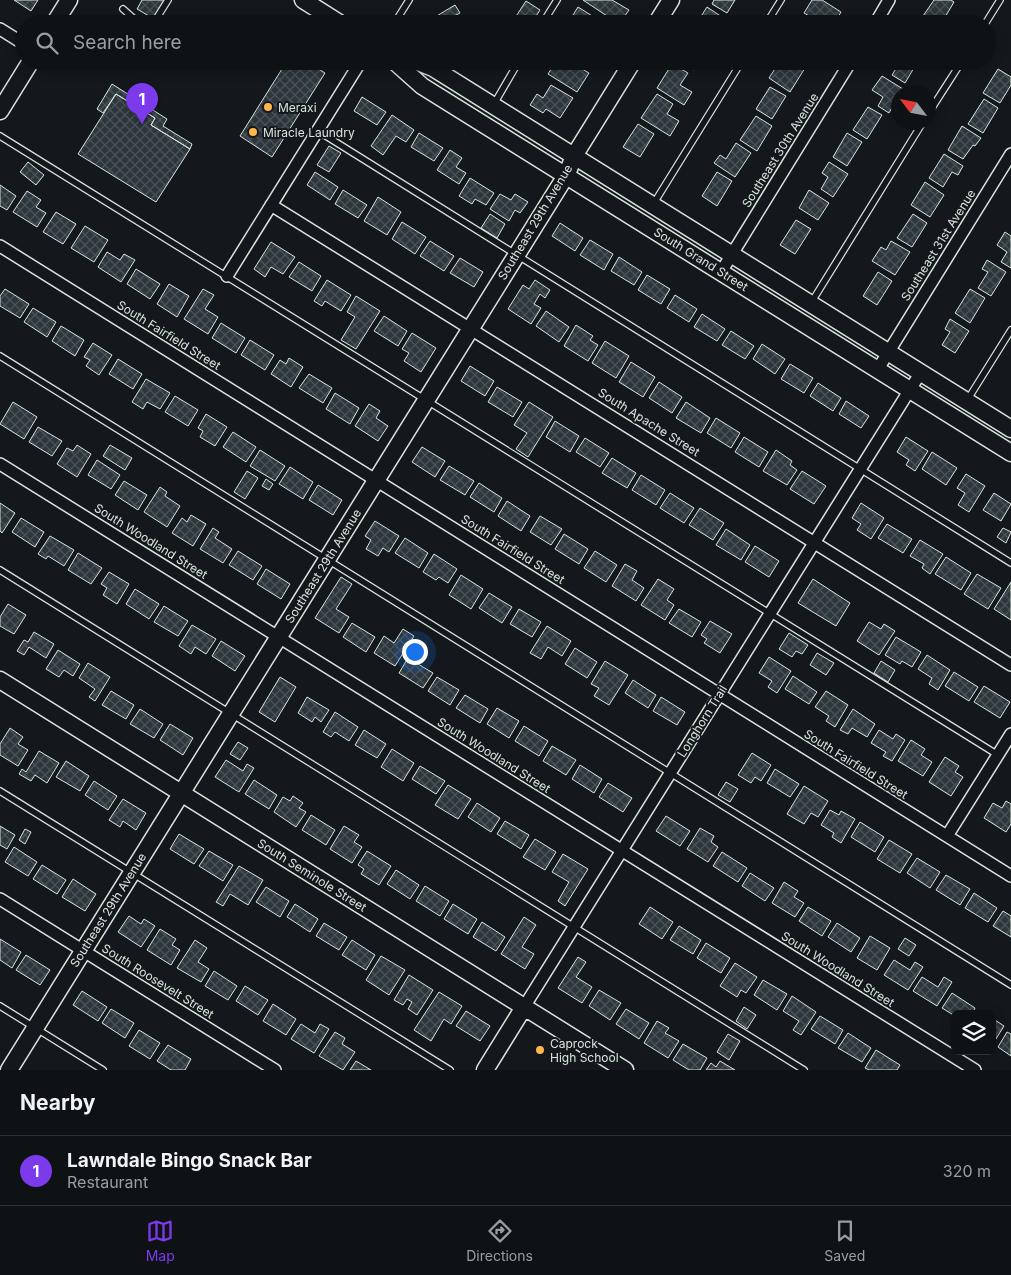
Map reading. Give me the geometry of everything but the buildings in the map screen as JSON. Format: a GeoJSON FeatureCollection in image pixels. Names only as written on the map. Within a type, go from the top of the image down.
{"type":"FeatureCollection","features":[{"type":"Feature","properties":{"kind":"street"},"geometry":{"type":"LineString","coordinates":[[60,15],[69,0]]}},
{"type":"Feature","properties":{"kind":"street"},"geometry":{"type":"LineString","coordinates":[[303,0],[327,15]]}},
{"type":"Feature","properties":{"kind":"street"},"geometry":{"type":"LineString","coordinates":[[662,15],[671,0]]}},
{"type":"Feature","properties":{"kind":"street"},"geometry":{"type":"LineString","coordinates":[[880,15],[889,0]]}},
{"type":"Feature","properties":{"kind":"street"},"geometry":{"type":"LineString","coordinates":[[0,29],[15,38]]}},
{"type":"Feature","properties":{"kind":"street"},"geometry":{"type":"LineString","coordinates":[[0,111],[25,70]]}},
{"type":"Feature","properties":{"kind":"street"},"geometry":{"type":"LineString","coordinates":[[227,276],[355,70]]}},
{"type":"Feature","properties":{"kind":"street","name":"South Grand Street"},"geometry":{"type":"LineString","coordinates":[[404,70],[422,86],[567,174],[1011,453]]}},
{"type":"Feature","properties":{"kind":"street","name":"South Grand Street"},"geometry":{"type":"LineString","coordinates":[[435,70],[1011,429]]}},
{"type":"Feature","properties":{"kind":"street","name":"Southeast 29th Avenue"},"geometry":{"type":"LineString","coordinates":[[9,1070],[567,174],[574,156],[627,70]]}},
{"type":"Feature","properties":{"kind":"street","name":"Southeast 30th Avenue"},"geometry":{"type":"LineString","coordinates":[[721,272],[845,70]]}},
{"type":"Feature","properties":{"kind":"street","name":"Southeast 31st Avenue"},"geometry":{"type":"LineString","coordinates":[[878,369],[1011,154]]}},
{"type":"Feature","properties":{"kind":"street","name":"South Apache Street"},"geometry":{"type":"LineString","coordinates":[[271,204],[1011,665]]}},
{"type":"Feature","properties":{"kind":"street","name":"South Fairfield Street"},"geometry":{"type":"LineString","coordinates":[[0,246],[1011,876]]}},
{"type":"Feature","properties":{"kind":"street","name":"Longhorn Trail"},"geometry":{"type":"LineString","coordinates":[[485,1070],[920,372]]}},
{"type":"Feature","properties":{"kind":"street","name":"South Woodland Street"},"geometry":{"type":"LineString","coordinates":[[0,464],[975,1070]]}},
{"type":"Feature","properties":{"kind":"street","name":"South Seminole Street"},"geometry":{"type":"LineString","coordinates":[[0,680],[625,1070]]}},
{"type":"Feature","properties":{"kind":"street"},"geometry":{"type":"LineString","coordinates":[[947,836],[1011,734]]}},
{"type":"Feature","properties":{"kind":"street","name":"South Roosevelt Street"},"geometry":{"type":"LineString","coordinates":[[0,899],[275,1070]]}},
{"type":"Feature","properties":{"kind":"lane"},"geometry":{"type":"LineString","coordinates":[[159,15],[168,0]]}},
{"type":"Feature","properties":{"kind":"lane"},"geometry":{"type":"LineString","coordinates":[[400,15],[409,0]]}},
{"type":"Feature","properties":{"kind":"lane"},"geometry":{"type":"LineString","coordinates":[[548,15],[557,0]]}},
{"type":"Feature","properties":{"kind":"lane"},"geometry":{"type":"LineString","coordinates":[[772,15],[781,0]]}},
{"type":"Feature","properties":{"kind":"lane"},"geometry":{"type":"LineString","coordinates":[[991,15],[1000,0]]}},
{"type":"Feature","properties":{"kind":"lane"},"geometry":{"type":"LineString","coordinates":[[123,9],[130,15]]}},
{"type":"Feature","properties":{"kind":"lane"},"geometry":{"type":"LineString","coordinates":[[493,106],[515,70]]}},
{"type":"Feature","properties":{"kind":"lane"},"geometry":{"type":"LineString","coordinates":[[653,205],[736,70]]}},
{"type":"Feature","properties":{"kind":"lane"},"geometry":{"type":"LineString","coordinates":[[936,102],[956,70]]}},
{"type":"Feature","properties":{"kind":"lane"},"geometry":{"type":"LineString","coordinates":[[811,303],[918,130]]}},
{"type":"Feature","properties":{"kind":"lane"},"geometry":{"type":"LineString","coordinates":[[318,131],[1011,563]]}},
{"type":"Feature","properties":{"kind":"lane"},"geometry":{"type":"LineString","coordinates":[[0,136],[998,755]]}},
{"type":"Feature","properties":{"kind":"lane"},"geometry":{"type":"LineString","coordinates":[[966,401],[1011,330]]}},
{"type":"Feature","properties":{"kind":"lane"},"geometry":{"type":"LineString","coordinates":[[0,356],[1011,986]]}},
{"type":"Feature","properties":{"kind":"lane"},"geometry":{"type":"LineString","coordinates":[[0,570],[804,1070]]}},
{"type":"Feature","properties":{"kind":"lane"},"geometry":{"type":"LineString","coordinates":[[0,791],[131,874],[450,1070]]}},
{"type":"Feature","properties":{"kind":"lane"},"geometry":{"type":"LineString","coordinates":[[0,1006],[103,1070]]}},
{"type":"Feature","properties":{"kind":"place","name":"Meraxi"},"geometry":{"type":"Point","coordinates":[268,107]}},
{"type":"Feature","properties":{"kind":"place","name":"Lawndale Bingo Snack Bar"},"geometry":{"type":"Point","coordinates":[142,124]}},
{"type":"Feature","properties":{"kind":"place","name":"Miracle Laundry"},"geometry":{"type":"Point","coordinates":[253,132]}},
{"type":"Feature","properties":{"kind":"place","name":"Caprock High School"},"geometry":{"type":"Point","coordinates":[540,1050]}}]}
